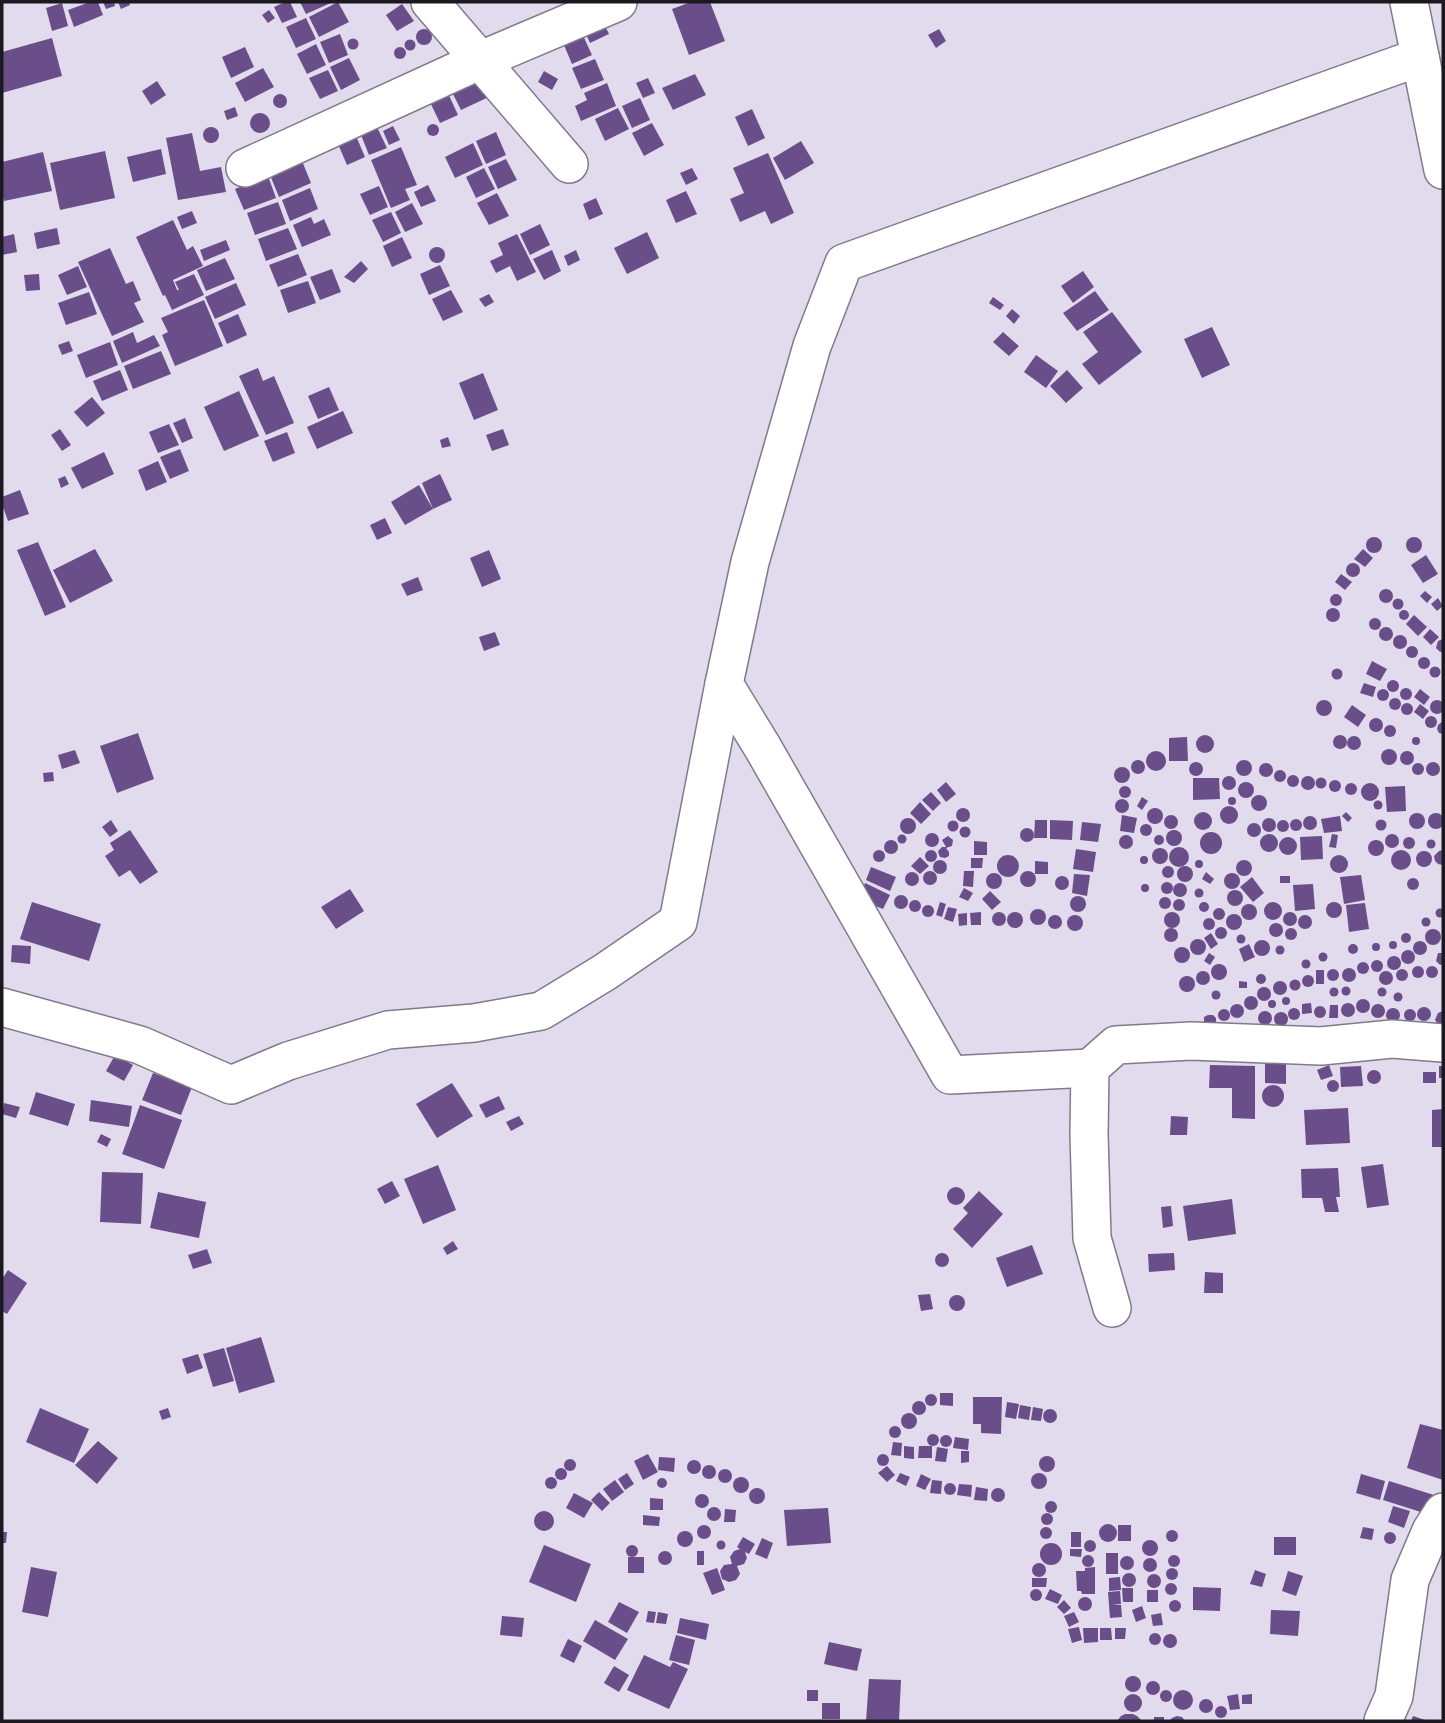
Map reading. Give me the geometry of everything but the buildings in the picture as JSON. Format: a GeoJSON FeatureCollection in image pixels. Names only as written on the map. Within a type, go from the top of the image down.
{"type":"FeatureCollection","features":[{"type":"Feature","properties":{"kind":"street"},"geometry":{"type":"LineString","coordinates":[[430,2],[569,164]]}},
{"type":"Feature","properties":{"kind":"street"},"geometry":{"type":"LineString","coordinates":[[245,168],[481,60],[618,2]]}},
{"type":"Feature","properties":{"kind":"street"},"geometry":{"type":"LineString","coordinates":[[1409,2],[1443,170]]}},
{"type":"Feature","properties":{"kind":"street"},"geometry":{"type":"LineString","coordinates":[[2,1007],[140,1045],[231,1085],[288,1060],[388,1030],[474,1023],[541,1011],[606,972],[678,922],[750,562],[808,359],[845,264],[1420,57]]}},
{"type":"Feature","properties":{"kind":"street"},"geometry":{"type":"LineString","coordinates":[[724,684],[763,747],[950,1075],[1090,1069],[1116,1045],[1191,1041],[1321,1046],[1392,1039],[1443,1043]]}},
{"type":"Feature","properties":{"kind":"street"},"geometry":{"type":"LineString","coordinates":[[1090,1069],[1092,1238],[1112,1308]]}},
{"type":"Feature","properties":{"kind":"street"},"geometry":{"type":"LineString","coordinates":[[1383,1721],[1394,1696],[1410,1580],[1431,1531],[1443,1512]]}}]}
